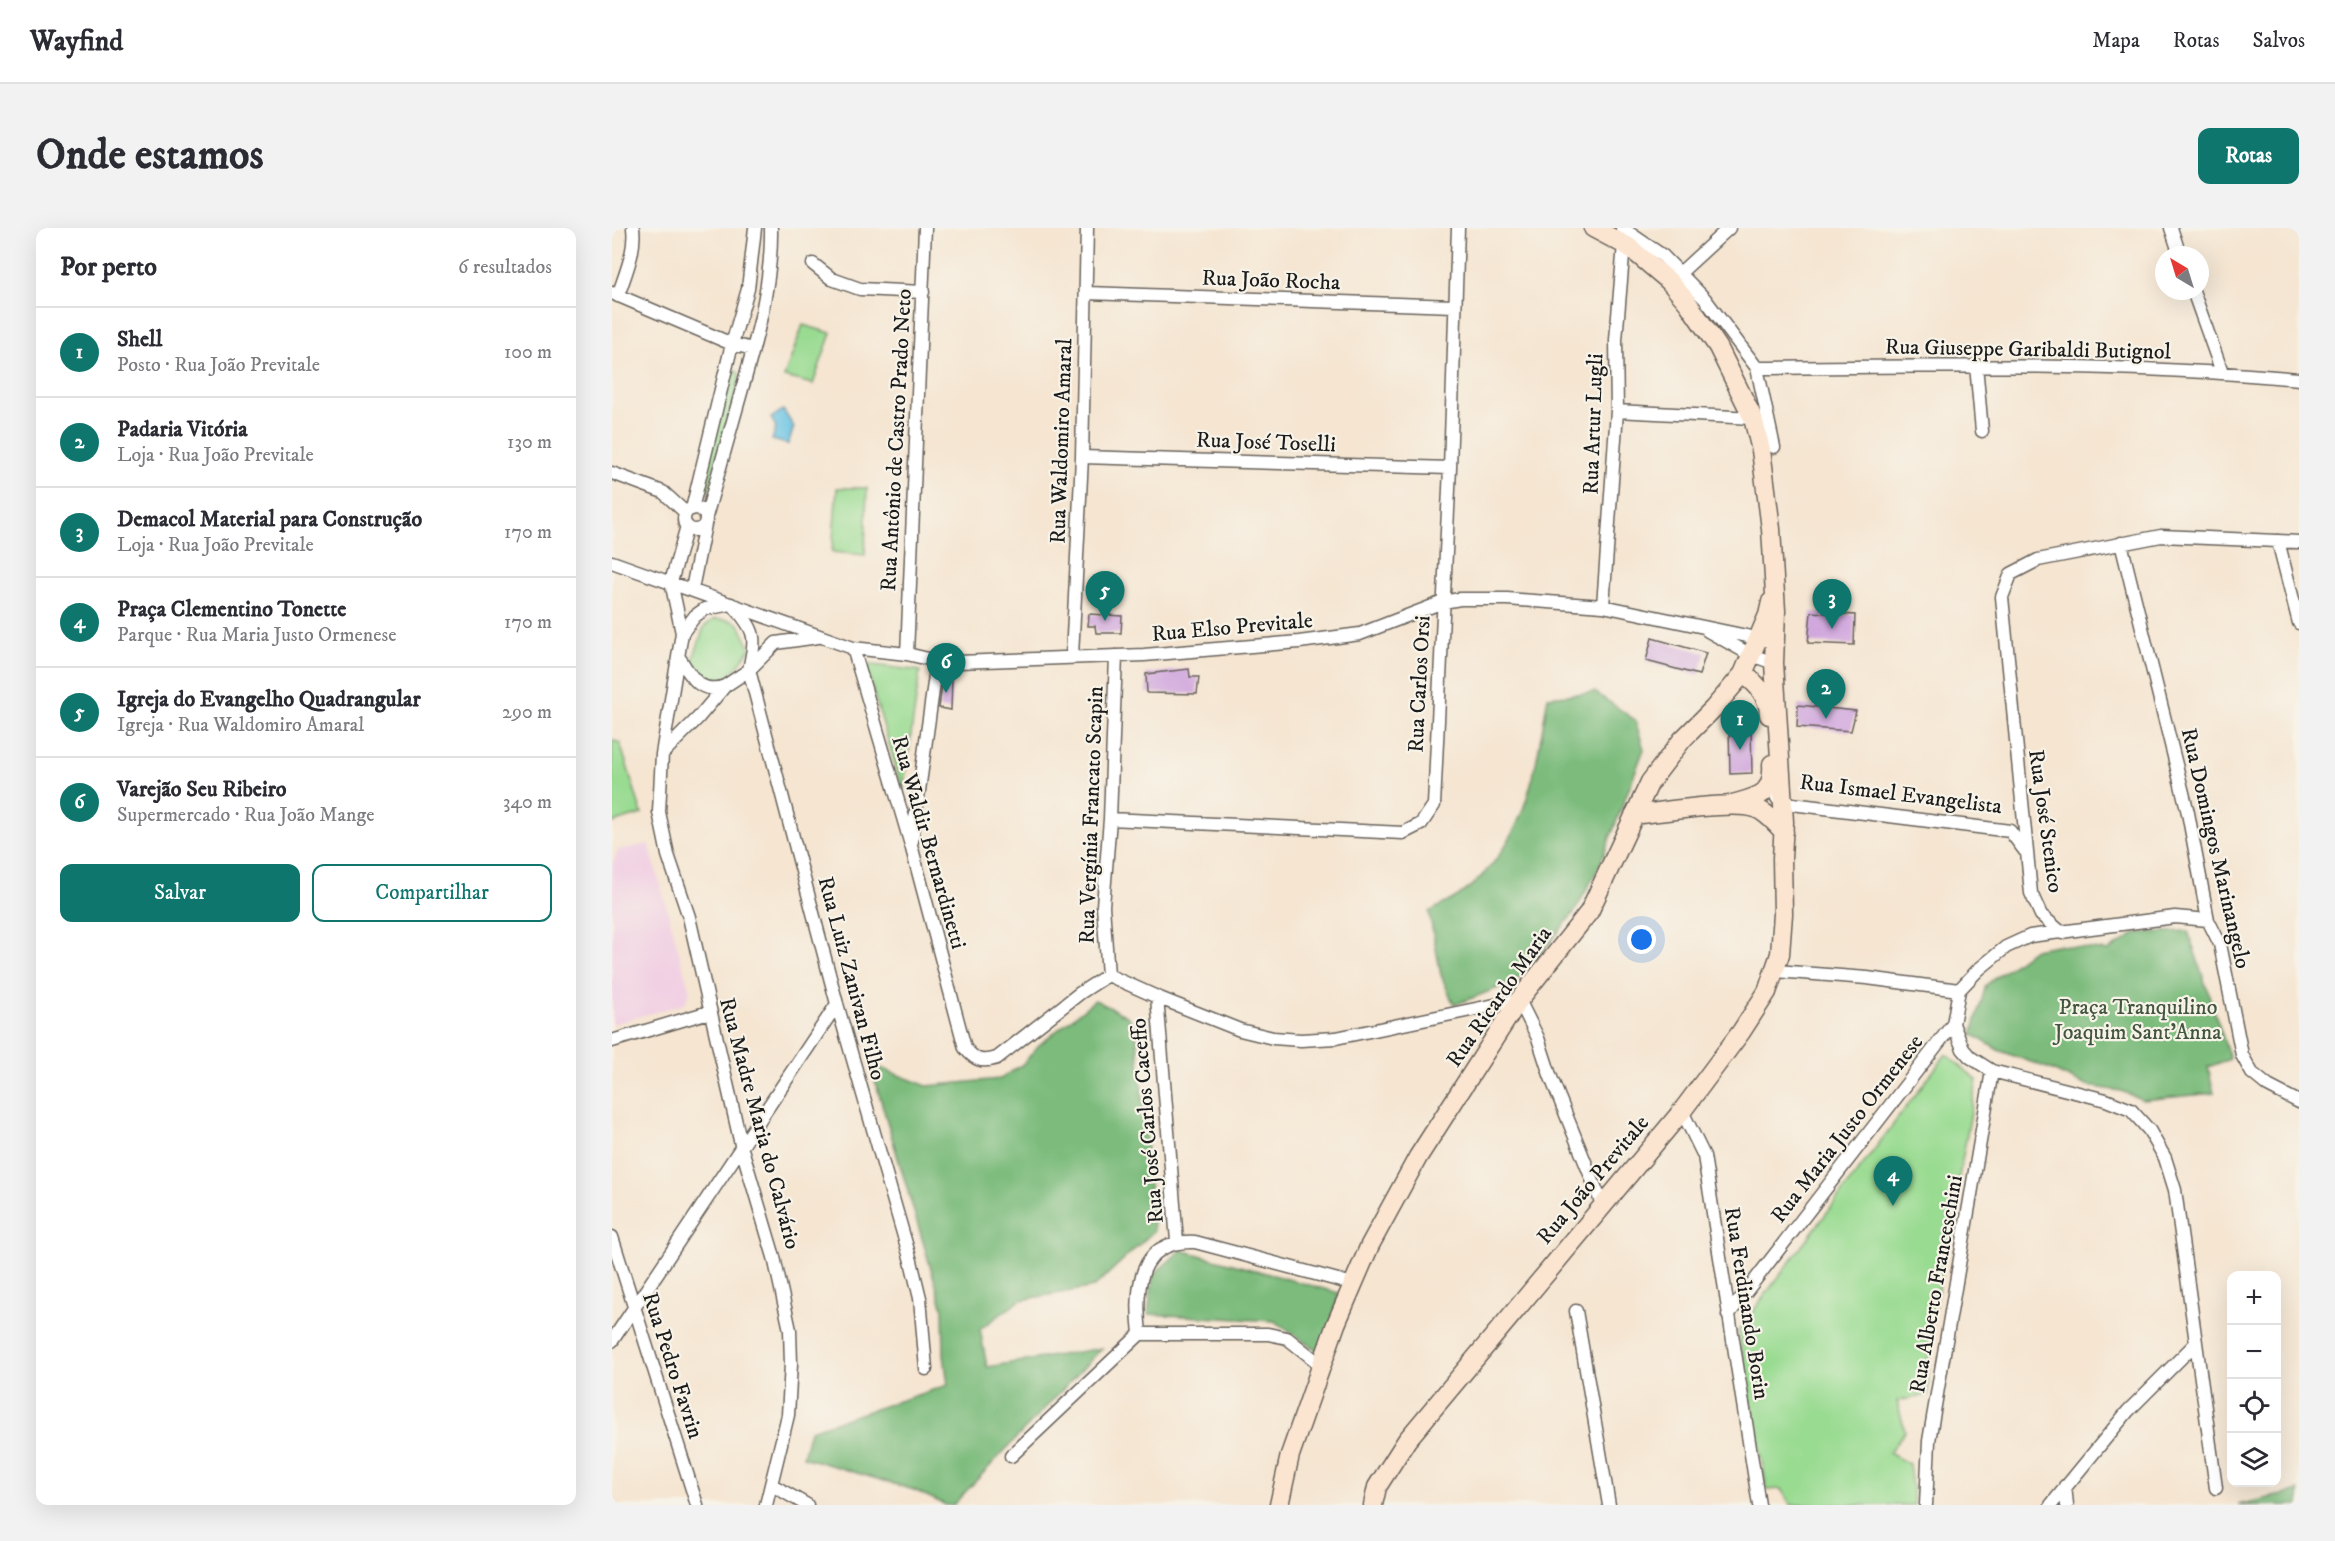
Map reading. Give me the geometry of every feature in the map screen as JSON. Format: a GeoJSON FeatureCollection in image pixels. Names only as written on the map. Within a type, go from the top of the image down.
{"type":"FeatureCollection","features":[{"type":"Feature","properties":{"kind":"main road"},"geometry":{"type":"LineString","coordinates":[[1593,228],[1623,236],[1688,303],[1718,347],[1753,418],[1761,450],[1771,529],[1776,611],[1773,663],[1784,803]]}},
{"type":"Feature","properties":{"kind":"main road"},"geometry":{"type":"LineString","coordinates":[[1729,806],[1765,792],[1772,783],[1769,710],[1766,697],[1743,674],[1768,615],[1773,590]]}},
{"type":"Feature","properties":{"kind":"main road","name":"Rua Ricardo Maria"},"geometry":{"type":"LineString","coordinates":[[1278,1505],[1290,1455],[1321,1365],[1353,1284],[1370,1245],[1418,1156],[1519,1000],[1589,912],[1650,782],[1682,740],[1743,674]]}},
{"type":"Feature","properties":{"kind":"main road","name":"Rua João Previtale"},"geometry":{"type":"LineString","coordinates":[[1373,1505],[1377,1487],[1407,1440],[1682,1111],[1741,1032],[1767,992],[1780,954],[1783,914],[1784,803]]}},
{"type":"Feature","properties":{"kind":"main road"},"geometry":{"type":"LineString","coordinates":[[1634,815],[1729,806],[1755,807],[1784,832]]}},
{"type":"Feature","properties":{"kind":"street"},"geometry":{"type":"LineString","coordinates":[[633,228],[631,260],[615,295],[732,344],[753,349]]}},
{"type":"Feature","properties":{"kind":"street"},"geometry":{"type":"LineString","coordinates":[[682,633],[672,582],[748,289],[755,228]]}},
{"type":"Feature","properties":{"kind":"street"},"geometry":{"type":"LineString","coordinates":[[692,590],[706,521],[753,349],[766,289],[771,228]]}},
{"type":"Feature","properties":{"kind":"street","name":"Rua Antônio de Castro Prado Neto"},"geometry":{"type":"LineString","coordinates":[[907,654],[925,228]]}},
{"type":"Feature","properties":{"kind":"street","name":"Rua Waldomiro Amaral"},"geometry":{"type":"LineString","coordinates":[[1072,656],[1082,457],[1087,228]]}},
{"type":"Feature","properties":{"kind":"street","name":"Rua Carlos Orsi"},"geometry":{"type":"LineString","coordinates":[[1110,819],[1384,834],[1403,833],[1421,824],[1434,805],[1450,468],[1458,228]]}},
{"type":"Feature","properties":{"kind":"street"},"geometry":{"type":"LineString","coordinates":[[1680,273],[1729,228]]}},
{"type":"Feature","properties":{"kind":"street"},"geometry":{"type":"LineString","coordinates":[[2171,228],[2177,246]]}},
{"type":"Feature","properties":{"kind":"street"},"geometry":{"type":"LineString","coordinates":[[1623,236],[1663,256],[1705,299],[1757,368],[1774,447]]}},
{"type":"Feature","properties":{"kind":"street","name":"Rua Artur Lugli"},"geometry":{"type":"LineString","coordinates":[[1603,606],[1617,411],[1616,340],[1623,236]]}},
{"type":"Feature","properties":{"kind":"street"},"geometry":{"type":"LineString","coordinates":[[813,264],[832,279],[860,289],[923,292]]}},
{"type":"Feature","properties":{"kind":"street","name":"Rua João Rocha"},"geometry":{"type":"LineString","coordinates":[[1087,293],[1454,306]]}},
{"type":"Feature","properties":{"kind":"street"},"geometry":{"type":"LineString","coordinates":[[2196,300],[2222,372]]}},
{"type":"Feature","properties":{"kind":"street"},"geometry":{"type":"LineString","coordinates":[[1976,365],[1982,431]]}},
{"type":"Feature","properties":{"kind":"street","name":"Rua Giuseppe Garibaldi Butignol"},"geometry":{"type":"LineString","coordinates":[[1757,368],[1976,365],[2222,372],[2299,379]]}},
{"type":"Feature","properties":{"kind":"street"},"geometry":{"type":"LineString","coordinates":[[1617,411],[1753,418]]}},
{"type":"Feature","properties":{"kind":"street","name":"Rua José Toselli"},"geometry":{"type":"LineString","coordinates":[[1082,457],[1450,468]]}},
{"type":"Feature","properties":{"kind":"street"},"geometry":{"type":"LineString","coordinates":[[612,473],[663,492],[688,516],[696,530],[706,521]]}},
{"type":"Feature","properties":{"kind":"street"},"geometry":{"type":"LineString","coordinates":[[688,516],[699,509],[706,521]]}},
{"type":"Feature","properties":{"kind":"street"},"geometry":{"type":"LineString","coordinates":[[2121,543],[2161,536],[2299,542]]}},
{"type":"Feature","properties":{"kind":"street"},"geometry":{"type":"LineString","coordinates":[[2278,541],[2299,623]]}},
{"type":"Feature","properties":{"kind":"street","name":"Rua José Stenico"},"geometry":{"type":"LineString","coordinates":[[2062,933],[2041,915],[2031,893],[2030,862],[2022,805],[2002,597],[2011,574],[2037,560],[2121,543]]}},
{"type":"Feature","properties":{"kind":"street","name":"Rua Domingos Marinangelo"},"geometry":{"type":"LineString","coordinates":[[2121,543],[2188,813],[2208,920],[2220,944],[2242,1055],[2252,1073],[2268,1086],[2299,1102]]}},
{"type":"Feature","properties":{"kind":"street","name":"Rua Elso Previtale"},"geometry":{"type":"LineString","coordinates":[[612,562],[853,648],[907,654],[937,661],[1116,656],[1299,642],[1360,634],[1443,602],[1460,599],[1507,598],[1603,606],[1757,637]]}},
{"type":"Feature","properties":{"kind":"street"},"geometry":{"type":"LineString","coordinates":[[682,633],[695,616],[705,609],[733,604]]}},
{"type":"Feature","properties":{"kind":"street","name":"Rua Luiz Zanivan Filho"},"geometry":{"type":"LineString","coordinates":[[733,604],[747,621],[755,637],[749,670],[837,1004],[911,1261],[920,1298],[926,1370]]}},
{"type":"Feature","properties":{"kind":"street","name":"Rua Elso Previtale"},"geometry":{"type":"LineString","coordinates":[[1693,624],[1751,655]]}},
{"type":"Feature","properties":{"kind":"street","name":"Rua Madre Maria do Calvário"},"geometry":{"type":"LineString","coordinates":[[682,633],[680,659],[663,754],[659,812],[668,855],[689,917],[742,1149],[774,1257],[790,1330],[788,1415],[766,1505]]}},
{"type":"Feature","properties":{"kind":"street"},"geometry":{"type":"LineString","coordinates":[[663,754],[725,686],[749,670],[776,643],[819,637]]}},
{"type":"Feature","properties":{"kind":"street"},"geometry":{"type":"LineString","coordinates":[[1757,637],[1775,642]]}},
{"type":"Feature","properties":{"kind":"street","name":"Rua Waldir Bernardinetti"},"geometry":{"type":"LineString","coordinates":[[853,648],[911,845],[965,1048],[974,1059],[985,1062],[997,1058],[1080,993],[1108,975]]}},
{"type":"Feature","properties":{"kind":"street"},"geometry":{"type":"LineString","coordinates":[[1751,655],[1773,663]]}},
{"type":"Feature","properties":{"kind":"street","name":"Rua Vergínia Francato Scapin"},"geometry":{"type":"LineString","coordinates":[[1108,975],[1103,906],[1110,819],[1116,656]]}},
{"type":"Feature","properties":{"kind":"street"},"geometry":{"type":"LineString","coordinates":[[680,659],[698,685],[709,689],[725,686]]}},
{"type":"Feature","properties":{"kind":"street"},"geometry":{"type":"LineString","coordinates":[[911,845],[937,661]]}},
{"type":"Feature","properties":{"kind":"street"},"geometry":{"type":"LineString","coordinates":[[1765,792],[1784,803]]}},
{"type":"Feature","properties":{"kind":"street","name":"Rua Ismael Evangelista"},"geometry":{"type":"LineString","coordinates":[[1784,803],[2010,831],[2021,844],[2030,862]]}},
{"type":"Feature","properties":{"kind":"street"},"geometry":{"type":"LineString","coordinates":[[2208,920],[2175,917],[2030,936],[2006,947],[1978,970],[1959,990],[1953,1023],[1963,1049],[1970,1057],[1992,1071],[2106,1100],[2131,1110],[2149,1130],[2165,1158],[2175,1190],[2216,1488]]}},
{"type":"Feature","properties":{"kind":"street"},"geometry":{"type":"LineString","coordinates":[[1776,971],[1867,978],[1959,990]]}},
{"type":"Feature","properties":{"kind":"street"},"geometry":{"type":"LineString","coordinates":[[1108,975],[1240,1030],[1273,1038],[1301,1040],[1336,1038],[1519,1000],[1538,1038],[1550,1075],[1602,1204]]}},
{"type":"Feature","properties":{"kind":"street","name":"Rua José Carlos Caceffo"},"geometry":{"type":"LineString","coordinates":[[1157,997],[1178,1241]]}},
{"type":"Feature","properties":{"kind":"street"},"geometry":{"type":"LineString","coordinates":[[612,1341],[837,1004]]}},
{"type":"Feature","properties":{"kind":"street"},"geometry":{"type":"LineString","coordinates":[[612,1041],[709,1012]]}},
{"type":"Feature","properties":{"kind":"street","name":"Rua Maria Justo Ormenese"},"geometry":{"type":"LineString","coordinates":[[1728,1315],[1953,1023]]}},
{"type":"Feature","properties":{"kind":"street","name":"Rua Alberto Franceschini"},"geometry":{"type":"LineString","coordinates":[[1926,1505],[1929,1442],[1992,1071]]}},
{"type":"Feature","properties":{"kind":"street","name":"Rua Ferdinando Borin"},"geometry":{"type":"LineString","coordinates":[[1682,1111],[1704,1156],[1759,1505]]}},
{"type":"Feature","properties":{"kind":"street","name":"Rua Pedro Favrin"},"geometry":{"type":"LineString","coordinates":[[612,1236],[697,1505]]}},
{"type":"Feature","properties":{"kind":"street"},"geometry":{"type":"LineString","coordinates":[[1140,1334],[1138,1289],[1143,1269],[1152,1258],[1178,1241],[1195,1242],[1353,1284]]}},
{"type":"Feature","properties":{"kind":"street"},"geometry":{"type":"LineString","coordinates":[[1576,1311],[1609,1505]]}},
{"type":"Feature","properties":{"kind":"street"},"geometry":{"type":"LineString","coordinates":[[1011,1456],[1140,1334],[1268,1334],[1287,1338],[1321,1365]]}},
{"type":"Feature","properties":{"kind":"street"},"geometry":{"type":"LineString","coordinates":[[2050,1505],[2128,1411],[2195,1344]]}},
{"type":"Feature","properties":{"kind":"street"},"geometry":{"type":"LineString","coordinates":[[772,1485],[807,1505]]}},
{"type":"Feature","properties":{"kind":"street"},"geometry":{"type":"LineString","coordinates":[[2065,1486],[2067,1505]]}},
{"type":"Feature","properties":{"kind":"shaded area"},"geometry":{"type":"Polygon","coordinates":[[[649,844],[690,992],[684,1004],[612,1024],[612,865],[618,850],[649,844]]]}},
{"type":"Feature","properties":{"kind":"green space"},"geometry":{"type":"Polygon","coordinates":[[[803,325],[831,333],[813,384],[784,377],[803,325]]]}},
{"type":"Feature","properties":{"kind":"green space"},"geometry":{"type":"Polygon","coordinates":[[[736,370],[740,376],[708,492],[705,494],[700,492],[732,373],[736,370]]]}},
{"type":"Feature","properties":{"kind":"green space"},"geometry":{"type":"Polygon","coordinates":[[[837,488],[867,488],[865,555],[832,552],[837,488]]]}},
{"type":"Feature","properties":{"kind":"green space"},"geometry":{"type":"Polygon","coordinates":[[[714,619],[729,620],[739,624],[750,648],[731,674],[718,683],[711,684],[704,682],[690,668],[704,627],[714,619]]]}},
{"type":"Feature","properties":{"kind":"green space"},"geometry":{"type":"Polygon","coordinates":[[[865,664],[920,671],[903,791],[865,664]]]}},
{"type":"Feature","properties":{"kind":"green space"},"geometry":{"type":"Polygon","coordinates":[[[1595,692],[1635,720],[1644,749],[1599,867],[1575,911],[1523,976],[1454,1005],[1441,975],[1429,912],[1469,888],[1489,868],[1505,847],[1517,824],[1533,776],[1548,697],[1595,692]]]}},
{"type":"Feature","properties":{"kind":"green space"},"geometry":{"type":"Polygon","coordinates":[[[612,740],[620,743],[642,814],[612,823],[612,740]]]}},
{"type":"Feature","properties":{"kind":"green space","name":"Praça Tranquilino Joaquim Sant’Anna"},"geometry":{"type":"Polygon","coordinates":[[[2188,931],[2230,1059],[2208,1067],[2214,1093],[2143,1100],[2121,1091],[2087,1086],[2050,1069],[1998,1050],[1972,1034],[1986,985],[2034,949],[2057,945],[2108,951],[2137,933],[2188,931]]]}},
{"type":"Feature","properties":{"kind":"green space"},"geometry":{"type":"Polygon","coordinates":[[[1095,1000],[1127,1016],[1136,1027],[1154,1231],[1094,1287],[1021,1300],[980,1329],[987,1367],[1102,1348],[953,1505],[946,1505],[914,1490],[803,1457],[810,1430],[948,1385],[944,1355],[943,1309],[870,1064],[927,1086],[1000,1079],[1023,1064],[1039,1045],[1095,1000]]]}},
{"type":"Feature","properties":{"kind":"green space"},"geometry":{"type":"Polygon","coordinates":[[[1946,1054],[1977,1080],[1929,1339],[1928,1395],[1897,1401],[1905,1431],[1889,1453],[1909,1464],[1914,1505],[1791,1505],[1781,1489],[1767,1490],[1738,1331],[1946,1054]]]}},
{"type":"Feature","properties":{"kind":"green space"},"geometry":{"type":"Polygon","coordinates":[[[1181,1250],[1339,1293],[1323,1355],[1274,1321],[1148,1314],[1153,1275],[1181,1250]]]}},
{"type":"Feature","properties":{"kind":"green space"},"geometry":{"type":"Polygon","coordinates":[[[2299,1491],[2299,1505],[2238,1505],[2299,1491]]]}},
{"type":"Feature","properties":{"kind":"water"},"geometry":{"type":"Polygon","coordinates":[[[783,410],[794,427],[788,444],[772,440],[776,427],[771,418],[783,410]]]}},
{"type":"Feature","properties":{"kind":"building"},"geometry":{"type":"Polygon","coordinates":[[[1811,612],[1855,615],[1854,645],[1808,643],[1811,612]]]}},
{"type":"Feature","properties":{"kind":"building"},"geometry":{"type":"Polygon","coordinates":[[[1089,614],[1122,616],[1121,633],[1096,633],[1095,626],[1088,626],[1089,614]]]}},
{"type":"Feature","properties":{"kind":"building"},"geometry":{"type":"Polygon","coordinates":[[[1652,638],[1706,653],[1699,675],[1646,661],[1652,638]]]}},
{"type":"Feature","properties":{"kind":"building"},"geometry":{"type":"Polygon","coordinates":[[[1189,669],[1190,677],[1199,677],[1197,694],[1147,693],[1146,674],[1189,669]]]}},
{"type":"Feature","properties":{"kind":"building"},"geometry":{"type":"Polygon","coordinates":[[[943,677],[952,678],[951,710],[939,708],[943,677]]]}},
{"type":"Feature","properties":{"kind":"building"},"geometry":{"type":"Polygon","coordinates":[[[1798,705],[1856,711],[1851,731],[1797,727],[1798,705]]]}},
{"type":"Feature","properties":{"kind":"building"},"geometry":{"type":"Polygon","coordinates":[[[1751,727],[1752,773],[1730,774],[1729,728],[1751,727]]]}},
{"type":"Feature","properties":{"kind":"place","name":"Igreja do Evangelho Quadrangular"},"geometry":{"type":"Point","coordinates":[1105,621]}},
{"type":"Feature","properties":{"kind":"place","name":"Demacol Material para Construção"},"geometry":{"type":"Point","coordinates":[1832,629]}},
{"type":"Feature","properties":{"kind":"place","name":"Varejão Seu Ribeiro"},"geometry":{"type":"Point","coordinates":[946,693]}},
{"type":"Feature","properties":{"kind":"place","name":"Padaria Vitória"},"geometry":{"type":"Point","coordinates":[1826,719]}},
{"type":"Feature","properties":{"kind":"place","name":"Shell"},"geometry":{"type":"Point","coordinates":[1740,750]}},
{"type":"Feature","properties":{"kind":"place","name":"Praça Clementino Tonette"},"geometry":{"type":"Point","coordinates":[1893,1206]}}]}
